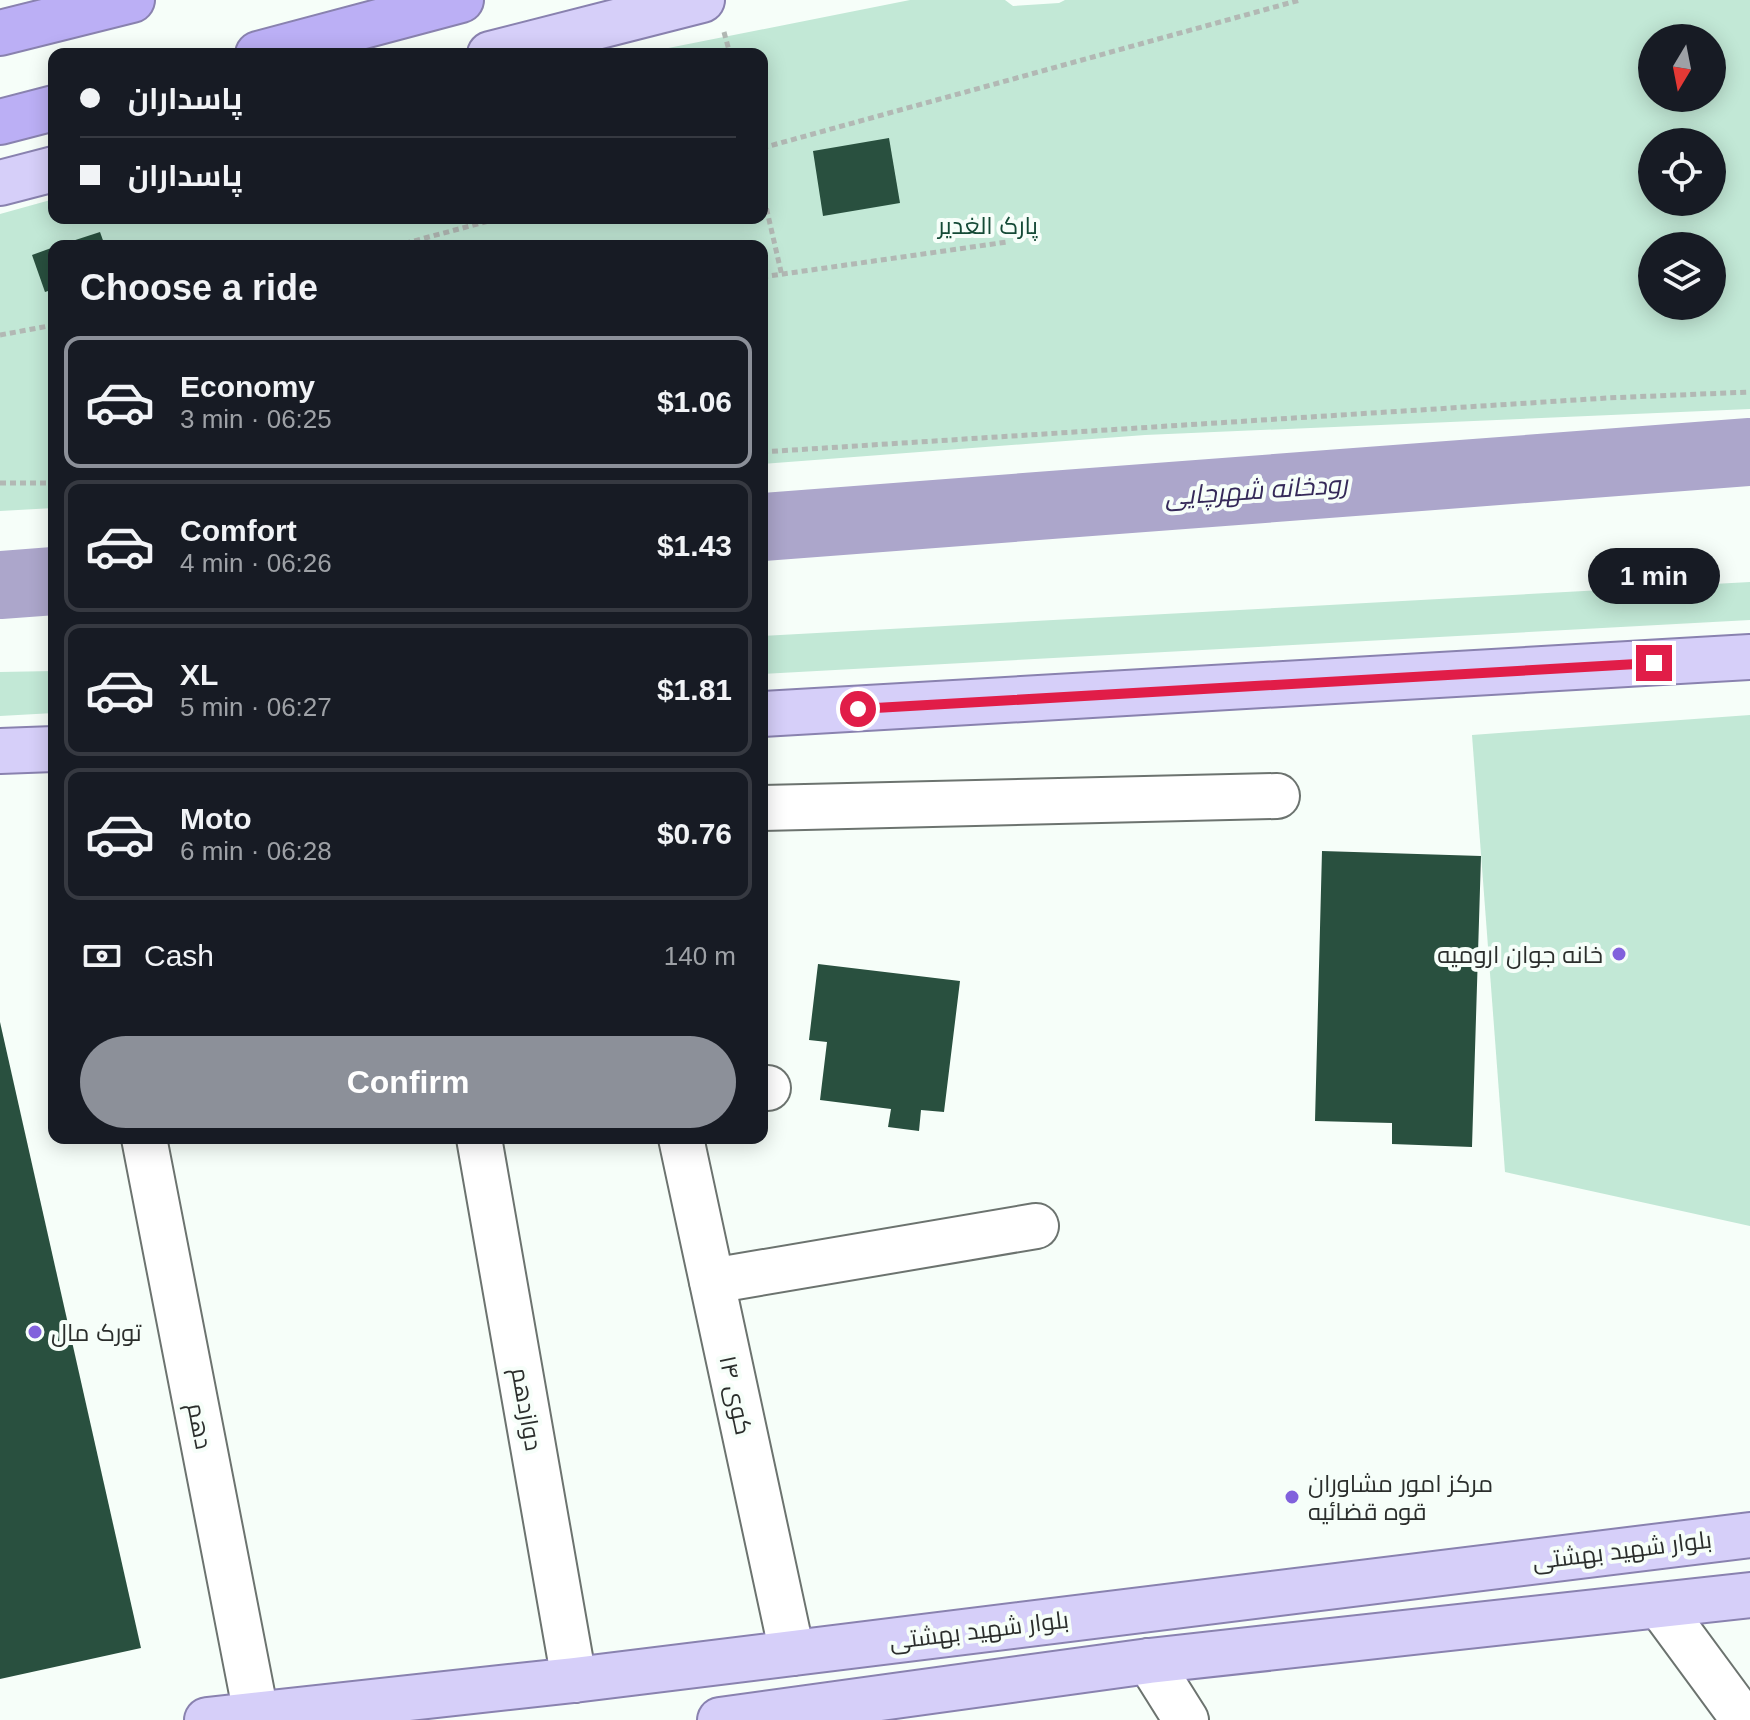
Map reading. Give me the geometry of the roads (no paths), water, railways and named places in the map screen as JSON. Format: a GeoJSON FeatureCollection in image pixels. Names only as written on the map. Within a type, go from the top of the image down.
{"type":"FeatureCollection","features":[{"type":"Feature","properties":{"kind":"highway"},"geometry":{"type":"LineString","coordinates":[[0,33],[132,0]]}},
{"type":"Feature","properties":{"kind":"highway"},"geometry":{"type":"LineString","coordinates":[[281,48],[461,0]]}},
{"type":"Feature","properties":{"kind":"highway"},"geometry":{"type":"LineString","coordinates":[[0,122],[48,110]]}},
{"type":"Feature","properties":{"kind":"main road"},"geometry":{"type":"LineString","coordinates":[[514,48],[702,0]]}},
{"type":"Feature","properties":{"kind":"main road"},"geometry":{"type":"LineString","coordinates":[[0,183],[48,171]]}},
{"type":"Feature","properties":{"kind":"main road"},"geometry":{"type":"LineString","coordinates":[[768,714],[1750,657]]}},
{"type":"Feature","properties":{"kind":"main road"},"geometry":{"type":"LineString","coordinates":[[0,751],[48,749]]}},
{"type":"Feature","properties":{"kind":"main road","name":"بلوار شهید بهشتی"},"geometry":{"type":"LineString","coordinates":[[207,1720],[574,1680],[1750,1535]]}},
{"type":"Feature","properties":{"kind":"main road"},"geometry":{"type":"LineString","coordinates":[[720,1720],[1149,1661],[1750,1595]]}},
{"type":"Feature","properties":{"kind":"main road"},"geometry":{"type":"LineString","coordinates":[[1036,1622],[1050,1674]]}},
{"type":"Feature","properties":{"kind":"street"},"geometry":{"type":"LineString","coordinates":[[768,808],[1277,796]]}},
{"type":"Feature","properties":{"kind":"street","name":"دهم"},"geometry":{"type":"LineString","coordinates":[[145,1144],[256,1714]]}},
{"type":"Feature","properties":{"kind":"street","name":"دوازدهم"},"geometry":{"type":"LineString","coordinates":[[480,1144],[574,1680]]}},
{"type":"Feature","properties":{"kind":"street","name":"کوی ۱۴"},"geometry":{"type":"LineString","coordinates":[[682,1144],[792,1653]]}},
{"type":"Feature","properties":{"kind":"street"},"geometry":{"type":"LineString","coordinates":[[712,1281],[1036,1226]]}},
{"type":"Feature","properties":{"kind":"street"},"geometry":{"type":"LineString","coordinates":[[1660,1606],[1744,1720]]}},
{"type":"Feature","properties":{"kind":"street"},"geometry":{"type":"LineString","coordinates":[[1149,1661],[1186,1720]]}},
{"type":"Feature","properties":{"kind":"waterway","name":"رودخانه شهرچایی"},"geometry":{"type":"LineString","coordinates":[[768,527],[1750,452]]}},
{"type":"Feature","properties":{"kind":"waterway","name":"رودخانه شهرچایی"},"geometry":{"type":"LineString","coordinates":[[0,585],[48,581]]}},
{"type":"Feature","properties":{"kind":"place","name":"خانه جوان ارومیه"},"geometry":{"type":"Point","coordinates":[1619,954]}},
{"type":"Feature","properties":{"kind":"place","name":"تورک مال"},"geometry":{"type":"Point","coordinates":[35,1332]}},
{"type":"Feature","properties":{"kind":"place","name":"مرکز امور مشاوران قوه قضائیه"},"geometry":{"type":"Point","coordinates":[1292,1497]}},
{"type":"Feature","properties":{"kind":"park label","name":"پارک الغدیر"},"geometry":{"type":"Point","coordinates":[988,225]}}]}
